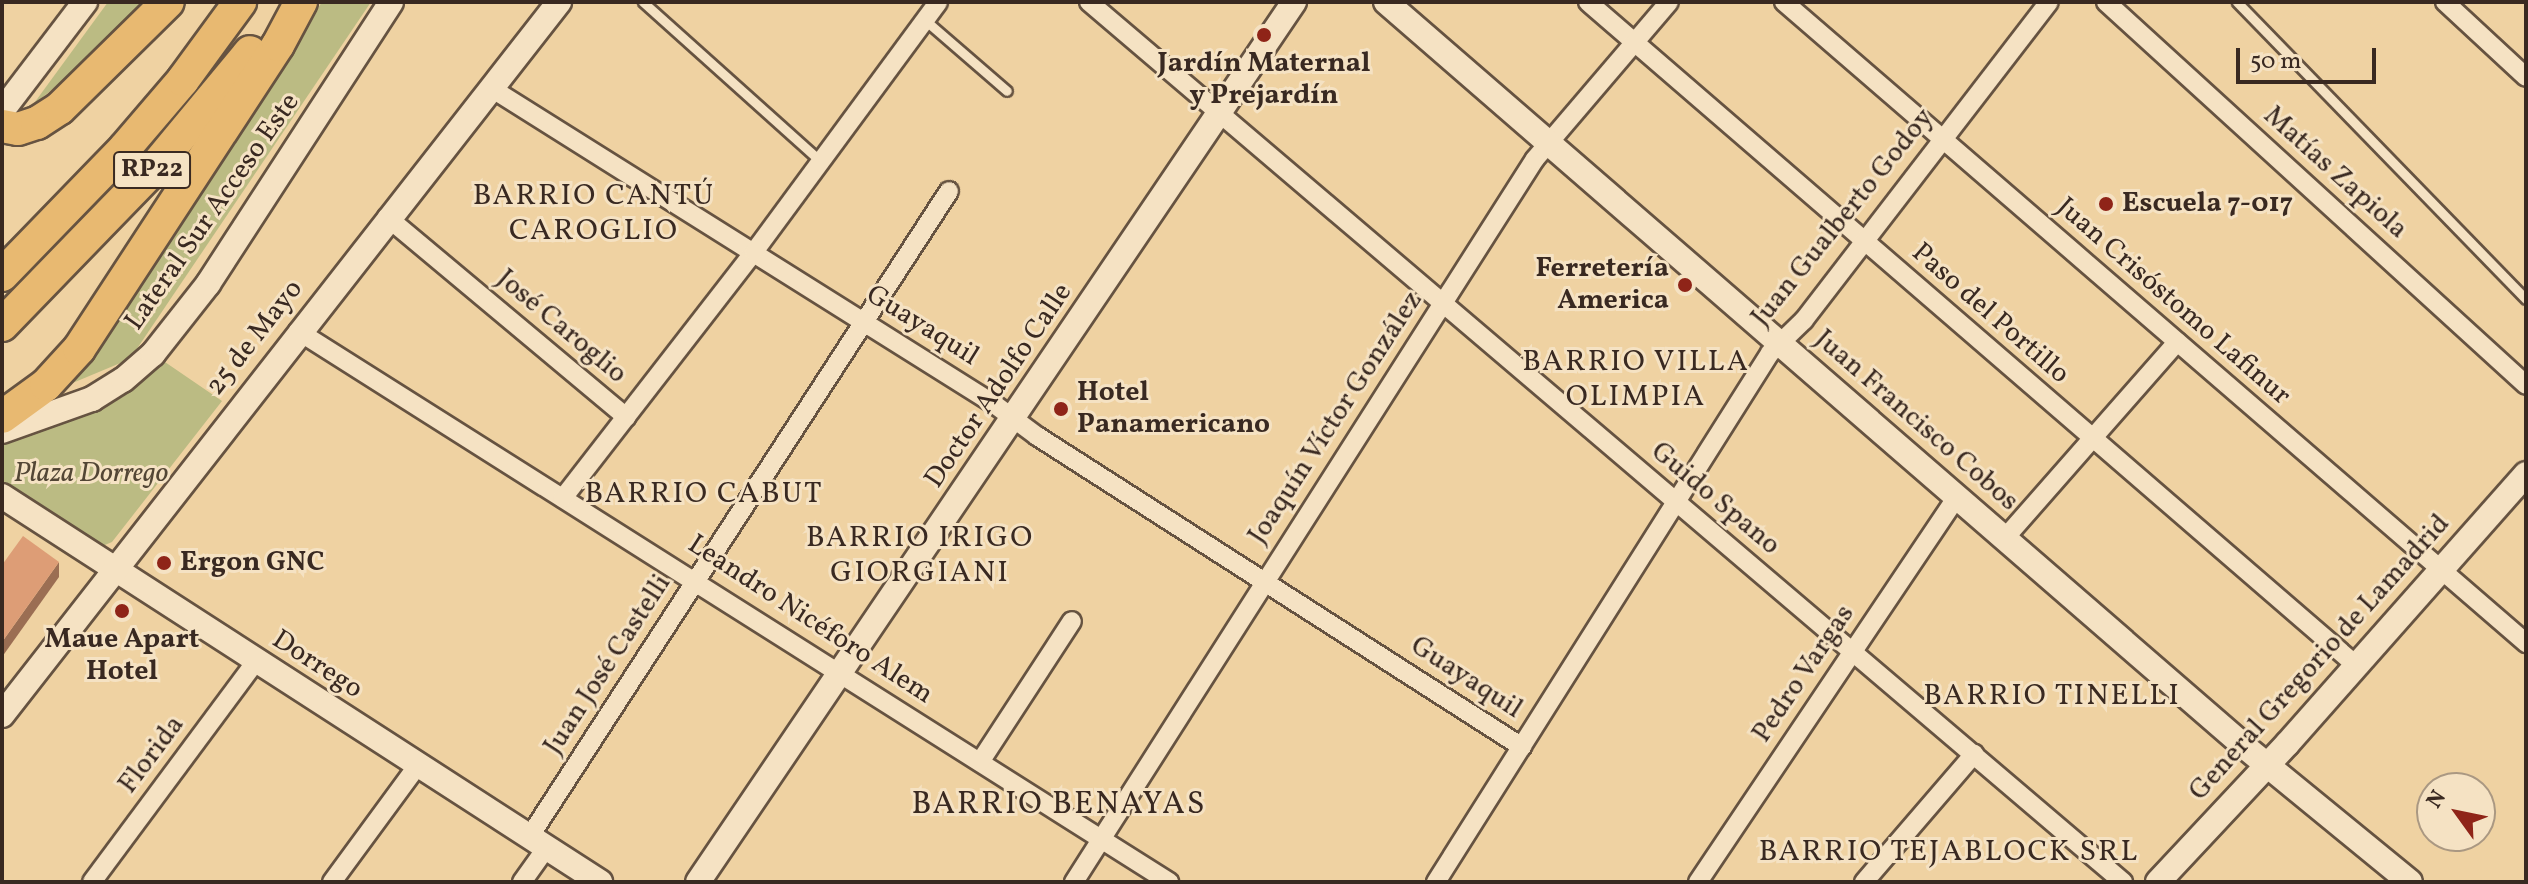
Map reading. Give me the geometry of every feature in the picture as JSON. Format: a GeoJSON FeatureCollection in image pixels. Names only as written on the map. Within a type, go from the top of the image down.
{"type":"FeatureCollection","features":[{"type":"Feature","properties":{"kind":"highway"},"geometry":{"type":"LineString","coordinates":[[2,126],[18,129],[37,123],[60,108],[168,2]]}},
{"type":"Feature","properties":{"kind":"highway","name":"RP22"},"geometry":{"type":"LineString","coordinates":[[2,275],[154,114],[240,2]]}},
{"type":"Feature","properties":{"kind":"highway","name":"RP22"},"geometry":{"type":"LineString","coordinates":[[2,325],[186,132],[285,2]]}},
{"type":"Feature","properties":{"kind":"highway"},"geometry":{"type":"LineString","coordinates":[[2,417],[46,385],[79,349],[278,45],[301,2]]}},
{"type":"Feature","properties":{"kind":"street"},"geometry":{"type":"LineString","coordinates":[[2,111],[85,2]]}},
{"type":"Feature","properties":{"kind":"street","name":"Lateral Sur Acceso Este"},"geometry":{"type":"LineString","coordinates":[[2,431],[92,399],[123,380],[168,338],[208,284],[391,2]]}},
{"type":"Feature","properties":{"kind":"street","name":"25 de Mayo"},"geometry":{"type":"LineString","coordinates":[[2,715],[387,217],[559,2]]}},
{"type":"Feature","properties":{"kind":"street"},"geometry":{"type":"LineString","coordinates":[[563,498],[754,252],[938,2]]}},
{"type":"Feature","properties":{"kind":"street","name":"Guido Spano"},"geometry":{"type":"LineString","coordinates":[[1089,2],[1673,503],[1854,651],[2123,882]]}},
{"type":"Feature","properties":{"kind":"street","name":"Doctor Adolfo Calle"},"geometry":{"type":"LineString","coordinates":[[698,882],[1294,2]]}},
{"type":"Feature","properties":{"kind":"street","name":"Juan Francisco Cobos"},"geometry":{"type":"LineString","coordinates":[[1386,2],[2267,766],[2410,882]]}},
{"type":"Feature","properties":{"kind":"street","name":"Paso del Portillo"},"geometry":{"type":"LineString","coordinates":[[1588,2],[2357,666]]}},
{"type":"Feature","properties":{"kind":"street","name":"Joaquín Víctor González"},"geometry":{"type":"LineString","coordinates":[[1074,882],[1547,143],[1669,2]]}},
{"type":"Feature","properties":{"kind":"street","name":"Juan Crisóstomo Lafinur"},"geometry":{"type":"LineString","coordinates":[[1784,2],[2526,643]]}},
{"type":"Feature","properties":{"kind":"street","name":"Juan Gualberto Godoy"},"geometry":{"type":"LineString","coordinates":[[1436,882],[1673,503],[1779,342],[1804,320],[2049,2]]}},
{"type":"Feature","properties":{"kind":"street","name":"Matías Zapiola"},"geometry":{"type":"LineString","coordinates":[[2106,2],[2526,385]]}},
{"type":"Feature","properties":{"kind":"street"},"geometry":{"type":"LineString","coordinates":[[2445,2],[2526,77]]}},
{"type":"Feature","properties":{"kind":"street","name":"Guayaquil"},"geometry":{"type":"LineString","coordinates":[[491,88],[864,322],[1522,747]]}},
{"type":"Feature","properties":{"kind":"street","name":"Juan José Castelli"},"geometry":{"type":"LineString","coordinates":[[522,882],[538,842],[697,580],[949,191]]}},
{"type":"Feature","properties":{"kind":"street","name":"José Caroglio"},"geometry":{"type":"LineString","coordinates":[[387,217],[626,417]]}},
{"type":"Feature","properties":{"kind":"street","name":"Leandro Nicéforo Alem"},"geometry":{"type":"LineString","coordinates":[[298,331],[697,580],[1169,882]]}},
{"type":"Feature","properties":{"kind":"street"},"geometry":{"type":"LineString","coordinates":[[2005,538],[2177,342]]}},
{"type":"Feature","properties":{"kind":"street","name":"General Gregorio de Lamadrid"},"geometry":{"type":"LineString","coordinates":[[2158,882],[2267,766],[2526,474]]}},
{"type":"Feature","properties":{"kind":"street","name":"Dorrego"},"geometry":{"type":"LineString","coordinates":[[2,496],[600,882]]}},
{"type":"Feature","properties":{"kind":"street","name":"Pedro Vargas"},"geometry":{"type":"LineString","coordinates":[[1698,882],[1957,497]]}},
{"type":"Feature","properties":{"kind":"street"},"geometry":{"type":"LineString","coordinates":[[980,762],[1072,621]]}},
{"type":"Feature","properties":{"kind":"street","name":"Florida"},"geometry":{"type":"LineString","coordinates":[[92,882],[256,661]]}},
{"type":"Feature","properties":{"kind":"street"},"geometry":{"type":"LineString","coordinates":[[1864,882],[1974,754]]}},
{"type":"Feature","properties":{"kind":"street"},"geometry":{"type":"LineString","coordinates":[[332,882],[418,765]]}},
{"type":"Feature","properties":{"kind":"lane"},"geometry":{"type":"LineString","coordinates":[[643,2],[820,161]]}},
{"type":"Feature","properties":{"kind":"lane"},"geometry":{"type":"LineString","coordinates":[[2237,2],[2526,299]]}},
{"type":"Feature","properties":{"kind":"lane"},"geometry":{"type":"LineString","coordinates":[[925,20],[1007,91]]}},
{"type":"Feature","properties":{"kind":"green space"},"geometry":{"type":"Polygon","coordinates":[[[108,2],[146,2],[89,59],[32,106],[108,2]]]}},
{"type":"Feature","properties":{"kind":"green space"},"geometry":{"type":"Polygon","coordinates":[[[322,2],[371,2],[130,359],[63,387],[322,2]]]}},
{"type":"Feature","properties":{"kind":"green space","name":"Plaza Dorrego"},"geometry":{"type":"Polygon","coordinates":[[[162,360],[222,401],[112,542],[100,547],[2,484],[2,441],[87,413],[131,389],[162,360]]]}},
{"type":"Feature","properties":{"kind":"building"},"geometry":{"type":"Polygon","coordinates":[[[23,536],[59,562],[2,642],[2,565],[23,536]]]}},
{"type":"Feature","properties":{"kind":"place","name":"Jardín Maternal y Prejardín"},"geometry":{"type":"Point","coordinates":[1264,35]}},
{"type":"Feature","properties":{"kind":"place","name":"Escuela 7-017"},"geometry":{"type":"Point","coordinates":[2106,204]}},
{"type":"Feature","properties":{"kind":"place","name":"Ferretería America"},"geometry":{"type":"Point","coordinates":[1685,285]}},
{"type":"Feature","properties":{"kind":"place","name":"Hotel Panamericano"},"geometry":{"type":"Point","coordinates":[1061,409]}},
{"type":"Feature","properties":{"kind":"place","name":"Ergon GNC"},"geometry":{"type":"Point","coordinates":[164,563]}},
{"type":"Feature","properties":{"kind":"place","name":"Maue Apart Hotel"},"geometry":{"type":"Point","coordinates":[122,611]}},
{"type":"Feature","properties":{"kind":"district","name":"BARRIO CANTÚ CAROGLIO"},"geometry":{"type":"Point","coordinates":[594,213]}},
{"type":"Feature","properties":{"kind":"district","name":"BARRIO VILLA OLIMPIA"},"geometry":{"type":"Point","coordinates":[1636,379]}},
{"type":"Feature","properties":{"kind":"district","name":"BARRIO CABUT"},"geometry":{"type":"Point","coordinates":[704,494]}},
{"type":"Feature","properties":{"kind":"district","name":"BARRIO IRIGO GIORGIANI"},"geometry":{"type":"Point","coordinates":[920,555]}},
{"type":"Feature","properties":{"kind":"district","name":"BARRIO TINELLI"},"geometry":{"type":"Point","coordinates":[2052,696]}},
{"type":"Feature","properties":{"kind":"district","name":"BARRIO BENAYAS"},"geometry":{"type":"Point","coordinates":[1059,805]}},
{"type":"Feature","properties":{"kind":"district","name":"BARRIO TEJABLOCK SRL"},"geometry":{"type":"Point","coordinates":[1949,852]}}]}
